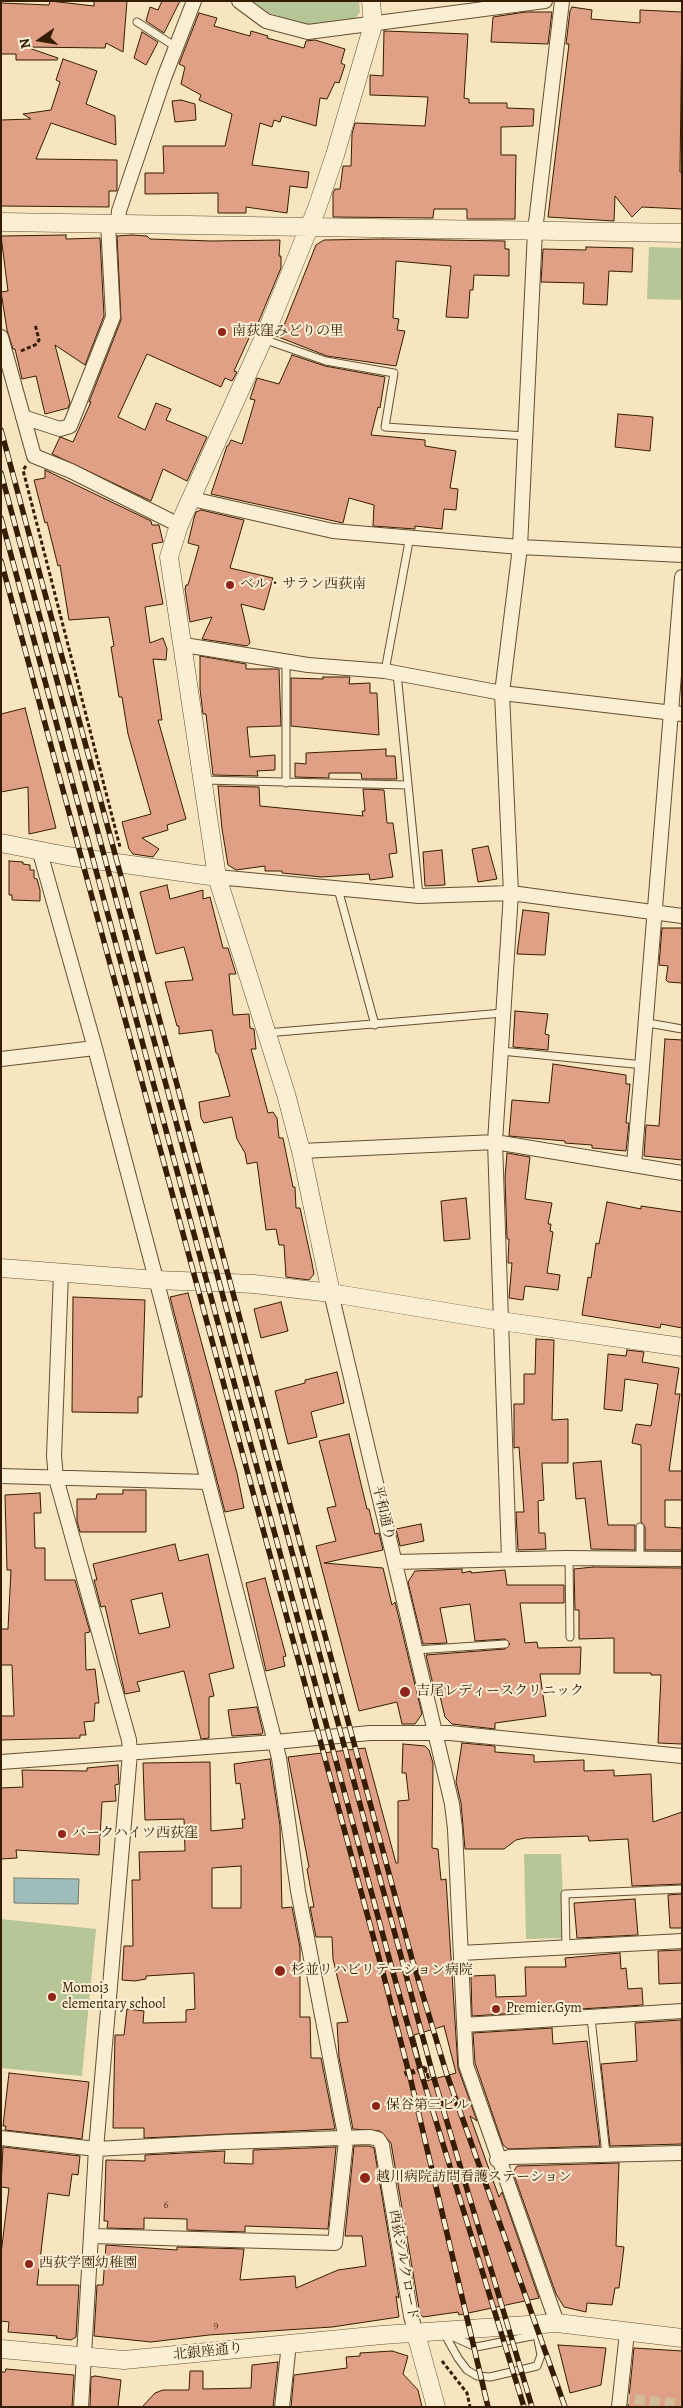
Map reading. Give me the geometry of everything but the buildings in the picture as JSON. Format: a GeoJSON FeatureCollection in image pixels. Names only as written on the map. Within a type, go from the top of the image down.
{"type":"FeatureCollection","features":[{"type":"Feature","properties":{"kind":"street"},"geometry":{"type":"LineString","coordinates":[[23,417],[60,429],[70,426],[113,317],[113,223],[119,211],[194,1]]}},
{"type":"Feature","properties":{"kind":"street"},"geometry":{"type":"LineString","coordinates":[[239,1],[266,21],[308,32],[545,1]]}},
{"type":"Feature","properties":{"kind":"street"},"geometry":{"type":"LineString","coordinates":[[331,1293],[301,1151],[217,877],[184,645],[169,557],[179,525],[263,339],[309,227],[335,155],[373,25],[371,1]]}},
{"type":"Feature","properties":{"kind":"street"},"geometry":{"type":"LineString","coordinates":[[509,1559],[495,1142],[511,893],[502,693],[520,547],[535,231],[562,1]]}},
{"type":"Feature","properties":{"kind":"street"},"geometry":{"type":"LineString","coordinates":[[1,222],[682,233]]}},
{"type":"Feature","properties":{"kind":"street"},"geometry":{"type":"LineString","coordinates":[[1,338],[34,456],[71,471],[179,525]]}},
{"type":"Feature","properties":{"kind":"street"},"geometry":{"type":"LineString","coordinates":[[192,499],[332,531],[410,536],[520,547],[682,555]]}},
{"type":"Feature","properties":{"kind":"street"},"geometry":{"type":"LineString","coordinates":[[634,1165],[648,1023],[656,913],[677,714],[682,577]]}},
{"type":"Feature","properties":{"kind":"street"},"geometry":{"type":"LineString","coordinates":[[184,645],[286,661],[391,672],[502,693],[677,714]]}},
{"type":"Feature","properties":{"kind":"street"},"geometry":{"type":"LineString","coordinates":[[1,842],[125,864],[217,877],[419,896],[511,893],[682,916]]}},
{"type":"Feature","properties":{"kind":"street"},"geometry":{"type":"LineString","coordinates":[[39,849],[95,1048],[279,1758],[298,1891],[346,2140],[335,2243],[92,2236]]}},
{"type":"Feature","properties":{"kind":"street"},"geometry":{"type":"LineString","coordinates":[[1,1059],[95,1048]]}},
{"type":"Feature","properties":{"kind":"street"},"geometry":{"type":"LineString","coordinates":[[301,1151],[495,1142],[682,1173]]}},
{"type":"Feature","properties":{"kind":"street"},"geometry":{"type":"LineString","coordinates":[[1,1268],[156,1280],[254,1284],[331,1293],[501,1321],[682,1347]]}},
{"type":"Feature","properties":{"kind":"street"},"geometry":{"type":"LineString","coordinates":[[61,1273],[54,1456],[56,1478],[129,1740],[130,1753],[96,2149],[80,2407]]}},
{"type":"Feature","properties":{"kind":"street","name":"平和通り"},"geometry":{"type":"LineString","coordinates":[[331,1293],[436,1733],[455,1829],[466,2065],[557,2323]]}},
{"type":"Feature","properties":{"kind":"street"},"geometry":{"type":"LineString","coordinates":[[1,1476],[208,1482]]}},
{"type":"Feature","properties":{"kind":"street"},"geometry":{"type":"LineString","coordinates":[[395,1562],[569,1558],[682,1559]]}},
{"type":"Feature","properties":{"kind":"street"},"geometry":{"type":"LineString","coordinates":[[1,1762],[275,1742],[370,1733],[436,1733],[682,1756]]}},
{"type":"Feature","properties":{"kind":"street"},"geometry":{"type":"LineString","coordinates":[[461,1953],[682,1941]]}},
{"type":"Feature","properties":{"kind":"street"},"geometry":{"type":"LineString","coordinates":[[464,2025],[682,2011]]}},
{"type":"Feature","properties":{"kind":"street"},"geometry":{"type":"LineString","coordinates":[[1,2138],[96,2149],[226,2142],[346,2140]]}},
{"type":"Feature","properties":{"kind":"street","name":"西荻シルクロード"},"geometry":{"type":"LineString","coordinates":[[346,2140],[370,2138],[378,2140],[382,2144],[416,2334]]}},
{"type":"Feature","properties":{"kind":"street"},"geometry":{"type":"LineString","coordinates":[[498,2160],[510,2157],[682,2153]]}},
{"type":"Feature","properties":{"kind":"street","name":"北銀座通り"},"geometry":{"type":"LineString","coordinates":[[1,2349],[84,2358],[124,2360],[416,2334],[530,2331],[557,2323],[682,2338]]}},
{"type":"Feature","properties":{"kind":"street"},"geometry":{"type":"LineString","coordinates":[[619,2407],[627,2332]]}},
{"type":"Feature","properties":{"kind":"street"},"geometry":{"type":"LineString","coordinates":[[416,2334],[436,2407]]}},
{"type":"Feature","properties":{"kind":"street"},"geometry":{"type":"LineString","coordinates":[[282,2407],[289,2344]]}},
{"type":"Feature","properties":{"kind":"lane"},"geometry":{"type":"LineString","coordinates":[[137,22],[176,47]]}},
{"type":"Feature","properties":{"kind":"lane"},"geometry":{"type":"LineString","coordinates":[[263,339],[326,361],[394,374],[385,427],[526,436]]}},
{"type":"Feature","properties":{"kind":"lane"},"geometry":{"type":"LineString","coordinates":[[410,536],[391,672],[408,785],[419,896]]}},
{"type":"Feature","properties":{"kind":"lane"},"geometry":{"type":"LineString","coordinates":[[286,661],[286,782]]}},
{"type":"Feature","properties":{"kind":"lane"},"geometry":{"type":"LineString","coordinates":[[202,780],[408,785]]}},
{"type":"Feature","properties":{"kind":"lane"},"geometry":{"type":"LineString","coordinates":[[338,889],[375,1025]]}},
{"type":"Feature","properties":{"kind":"lane"},"geometry":{"type":"LineString","coordinates":[[266,1033],[503,1013]]}},
{"type":"Feature","properties":{"kind":"lane"},"geometry":{"type":"LineString","coordinates":[[648,1023],[682,1029]]}},
{"type":"Feature","properties":{"kind":"lane"},"geometry":{"type":"LineString","coordinates":[[501,1051],[644,1065]]}},
{"type":"Feature","properties":{"kind":"lane"},"geometry":{"type":"LineString","coordinates":[[640,1527],[640,1558]]}},
{"type":"Feature","properties":{"kind":"lane"},"geometry":{"type":"LineString","coordinates":[[569,1558],[570,1637]]}},
{"type":"Feature","properties":{"kind":"lane"},"geometry":{"type":"LineString","coordinates":[[416,1650],[504,1644]]}},
{"type":"Feature","properties":{"kind":"lane"},"geometry":{"type":"LineString","coordinates":[[566,1946],[565,1894],[682,1888]]}},
{"type":"Feature","properties":{"kind":"lane"},"geometry":{"type":"LineString","coordinates":[[591,2018],[606,2154]]}},
{"type":"Feature","properties":{"kind":"lane"},"geometry":{"type":"LineString","coordinates":[[444,2333],[454,2352],[467,2370],[483,2378],[537,2366],[541,2355],[530,2331]]}},
{"type":"Feature","properties":{"kind":"path"},"geometry":{"type":"LineString","coordinates":[[23,351],[39,340],[35,324]]}},
{"type":"Feature","properties":{"kind":"path"},"geometry":{"type":"LineString","coordinates":[[34,456],[23,470],[125,864]]}},
{"type":"Feature","properties":{"kind":"path"},"geometry":{"type":"LineString","coordinates":[[425,2067],[429,2079],[424,2070],[405,2075],[404,2073],[425,2067]]}},
{"type":"Feature","properties":{"kind":"path"},"geometry":{"type":"LineString","coordinates":[[437,2356],[467,2393],[470,2407]]}},
{"type":"Feature","properties":{"kind":"green space"},"geometry":{"type":"Polygon","coordinates":[[[253,1],[359,1],[360,12],[355,19],[322,24],[303,24],[269,13],[253,1]]]}},
{"type":"Feature","properties":{"kind":"green space"},"geometry":{"type":"Polygon","coordinates":[[[649,247],[682,248],[682,300],[647,299],[649,247]]]}},
{"type":"Feature","properties":{"kind":"green space"},"geometry":{"type":"Polygon","coordinates":[[[524,1854],[561,1854],[565,1938],[526,1939],[524,1854]]]}},
{"type":"Feature","properties":{"kind":"green space"},"geometry":{"type":"Polygon","coordinates":[[[1,1919],[96,1929],[82,2076],[1,2068],[1,1919]]]}},
{"type":"Feature","properties":{"kind":"water"},"geometry":{"type":"Polygon","coordinates":[[[14,1878],[79,1879],[78,1904],[14,1903],[14,1878]]]}},
{"type":"Feature","properties":{"kind":"tunnel"},"geometry":{"type":"LineString","coordinates":[[620,2398],[682,2404]]}},
{"type":"Feature","properties":{"kind":"railway"},"geometry":{"type":"LineString","coordinates":[[1,430],[412,1959],[446,2072],[565,2407]]}},
{"type":"Feature","properties":{"kind":"railway"},"geometry":{"type":"LineString","coordinates":[[1,473],[433,2075],[532,2407]]}},
{"type":"Feature","properties":{"kind":"railway"},"geometry":{"type":"LineString","coordinates":[[1,518],[391,1965],[423,2079],[524,2407]]}},
{"type":"Feature","properties":{"kind":"railway"},"geometry":{"type":"LineString","coordinates":[[1,561],[382,1969],[411,2081],[488,2407]]}},
{"type":"Feature","properties":{"kind":"place","name":"南荻窪みどりの里"},"geometry":{"type":"Point","coordinates":[222,332]}},
{"type":"Feature","properties":{"kind":"place","name":"ベル・サラン西荻南"},"geometry":{"type":"Point","coordinates":[230,585]}},
{"type":"Feature","properties":{"kind":"place","name":"吉尾レディースクリニック"},"geometry":{"type":"Point","coordinates":[405,1692]}},
{"type":"Feature","properties":{"kind":"place","name":"パークハイツ西荻窪"},"geometry":{"type":"Point","coordinates":[62,1834]}},
{"type":"Feature","properties":{"kind":"place","name":"杉並リハビリテーション病院"},"geometry":{"type":"Point","coordinates":[280,1971]}},
{"type":"Feature","properties":{"kind":"place","name":"Momoi3 elementary school"},"geometry":{"type":"Point","coordinates":[52,1997]}},
{"type":"Feature","properties":{"kind":"place","name":"Premier Gym"},"geometry":{"type":"Point","coordinates":[496,2009]}},
{"type":"Feature","properties":{"kind":"place","name":"保谷第三ビル"},"geometry":{"type":"Point","coordinates":[376,2106]}},
{"type":"Feature","properties":{"kind":"place","name":"越川病院訪問看護ステーション"},"geometry":{"type":"Point","coordinates":[365,2178]}},
{"type":"Feature","properties":{"kind":"place","name":"西荻学園幼稚園"},"geometry":{"type":"Point","coordinates":[29,2264]}}]}
